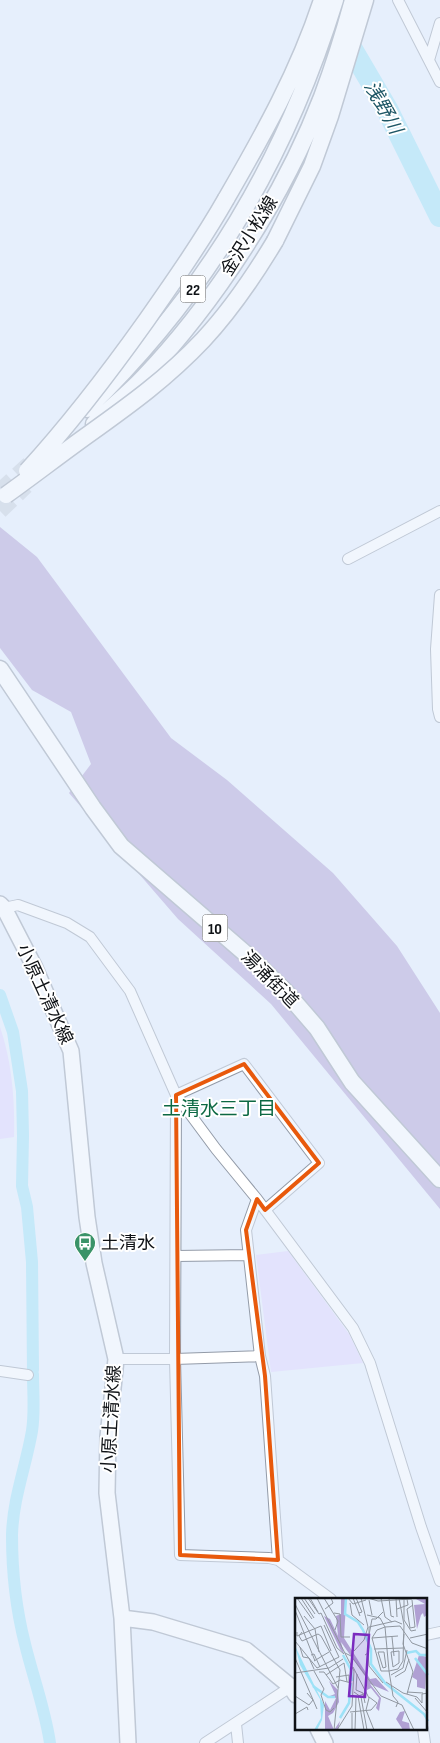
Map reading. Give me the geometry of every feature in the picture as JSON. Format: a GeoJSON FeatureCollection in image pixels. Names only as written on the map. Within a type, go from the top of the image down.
{"type":"FeatureCollection","features":[{"type":"Feature","properties":{"kind":"main road","name":"22"},"geometry":{"type":"LineString","coordinates":[[3,498],[41,456],[120,358],[172,286],[226,199],[277,109],[322,0]]}},
{"type":"Feature","properties":{"kind":"main road","name":"金沢小松線"},"geometry":{"type":"LineString","coordinates":[[335,0],[308,78],[289,125],[269,166],[215,257],[188,296],[128,367],[34,469],[142,379],[194,319],[225,276],[261,219],[294,158],[321,98],[354,0]]}},
{"type":"Feature","properties":{"kind":"main road","name":"22"},"geometry":{"type":"LineString","coordinates":[[3,498],[151,389],[189,355],[224,316],[257,271],[275,241],[312,166],[330,116],[365,0]]}},
{"type":"Feature","properties":{"kind":"main road","name":"湯涌街道"},"geometry":{"type":"LineString","coordinates":[[0,670],[93,808],[122,846],[286,991],[317,1028],[352,1082],[440,1179]]}},
{"type":"Feature","properties":{"kind":"main road","name":"小原土清水線"},"geometry":{"type":"LineString","coordinates":[[2,906],[35,968],[71,1050],[87,1217],[94,1263],[116,1359],[108,1437],[107,1492],[122,1618],[128,1743]]}},
{"type":"Feature","properties":{"kind":"main road"},"geometry":{"type":"LineString","coordinates":[[122,1618],[153,1622],[246,1650],[294,1688]]}},
{"type":"Feature","properties":{"kind":"main road"},"geometry":{"type":"LineString","coordinates":[[318,1730],[325,1743]]}},
{"type":"Feature","properties":{"kind":"street"},"geometry":{"type":"LineString","coordinates":[[398,0],[440,82]]}},
{"type":"Feature","properties":{"kind":"street"},"geometry":{"type":"LineString","coordinates":[[429,60],[440,24]]}},
{"type":"Feature","properties":{"kind":"street"},"geometry":{"type":"LineString","coordinates":[[348,560],[440,511]]}},
{"type":"Feature","properties":{"kind":"street"},"geometry":{"type":"LineString","coordinates":[[440,595],[436,649],[438,709],[440,717]]}},
{"type":"Feature","properties":{"kind":"street"},"geometry":{"type":"LineString","coordinates":[[2,906],[18,905],[67,924],[90,937],[130,991],[176,1095],[216,1149],[257,1199],[353,1328],[370,1363],[421,1527],[440,1581]]}},
{"type":"Feature","properties":{"kind":"street"},"geometry":{"type":"LineString","coordinates":[[176,1095],[244,1064],[319,1163],[265,1210]]}},
{"type":"Feature","properties":{"kind":"street"},"geometry":{"type":"LineString","coordinates":[[176,1095],[175,1359],[180,1555],[278,1560],[330,1598]]}},
{"type":"Feature","properties":{"kind":"street"},"geometry":{"type":"LineString","coordinates":[[257,1199],[246,1230],[260,1356],[265,1376],[278,1560]]}},
{"type":"Feature","properties":{"kind":"street"},"geometry":{"type":"LineString","coordinates":[[176,1256],[249,1255]]}},
{"type":"Feature","properties":{"kind":"street"},"geometry":{"type":"LineString","coordinates":[[116,1359],[260,1356]]}},
{"type":"Feature","properties":{"kind":"street"},"geometry":{"type":"LineString","coordinates":[[0,1371],[28,1375]]}},
{"type":"Feature","properties":{"kind":"street"},"geometry":{"type":"LineString","coordinates":[[206,1743],[294,1688]]}},
{"type":"Feature","properties":{"kind":"street"},"geometry":{"type":"LineString","coordinates":[[236,1724],[238,1743]]}},
{"type":"Feature","properties":{"kind":"street"},"geometry":{"type":"LineString","coordinates":[[424,1730],[425,1743]]}},
{"type":"Feature","properties":{"kind":"highlighted area"},"geometry":{"type":"Polygon","coordinates":[[[244,1064],[319,1163],[265,1210],[257,1199],[246,1230],[265,1376],[278,1560],[180,1555],[176,1095],[244,1064]]]}},
{"type":"Feature","properties":{"kind":"shaded area"},"geometry":{"type":"Polygon","coordinates":[[[0,527],[37,557],[171,738],[227,780],[333,873],[397,946],[440,1013],[440,1209],[271,1004],[178,919],[69,793],[91,764],[71,712],[32,690],[0,648],[0,527]]]}},
{"type":"Feature","properties":{"kind":"shaded area"},"geometry":{"type":"Polygon","coordinates":[[[0,1027],[10,1068],[14,1137],[0,1139],[0,1027]]]}},
{"type":"Feature","properties":{"kind":"shaded area"},"geometry":{"type":"Polygon","coordinates":[[[288,1251],[349,1334],[363,1363],[271,1372],[256,1255],[288,1251]]]}},
{"type":"Feature","properties":{"kind":"waterway","name":"浅野川"},"geometry":{"type":"LineString","coordinates":[[323,0],[387,109],[440,216]]}},
{"type":"Feature","properties":{"kind":"waterway"},"geometry":{"type":"LineString","coordinates":[[0,995],[13,1032],[22,1091],[22,1186],[27,1207],[32,1262],[33,1370]]}},
{"type":"Feature","properties":{"kind":"waterway"},"geometry":{"type":"LineString","coordinates":[[33,1374],[33,1424],[13,1521],[13,1562],[15,1590],[22,1631],[50,1743]]}},
{"type":"Feature","properties":{"kind":"tunnel"},"geometry":{"type":"LineString","coordinates":[[0,491],[29,464]]}},
{"type":"Feature","properties":{"kind":"tunnel"},"geometry":{"type":"LineString","coordinates":[[0,511],[26,486]]}},
{"type":"Feature","properties":{"kind":"place","name":"土清水"},"geometry":{"type":"Point","coordinates":[85,1262]}},
{"type":"Feature","properties":{"kind":"district","name":"土清水三丁目"},"geometry":{"type":"Point","coordinates":[219,1108]}}]}
